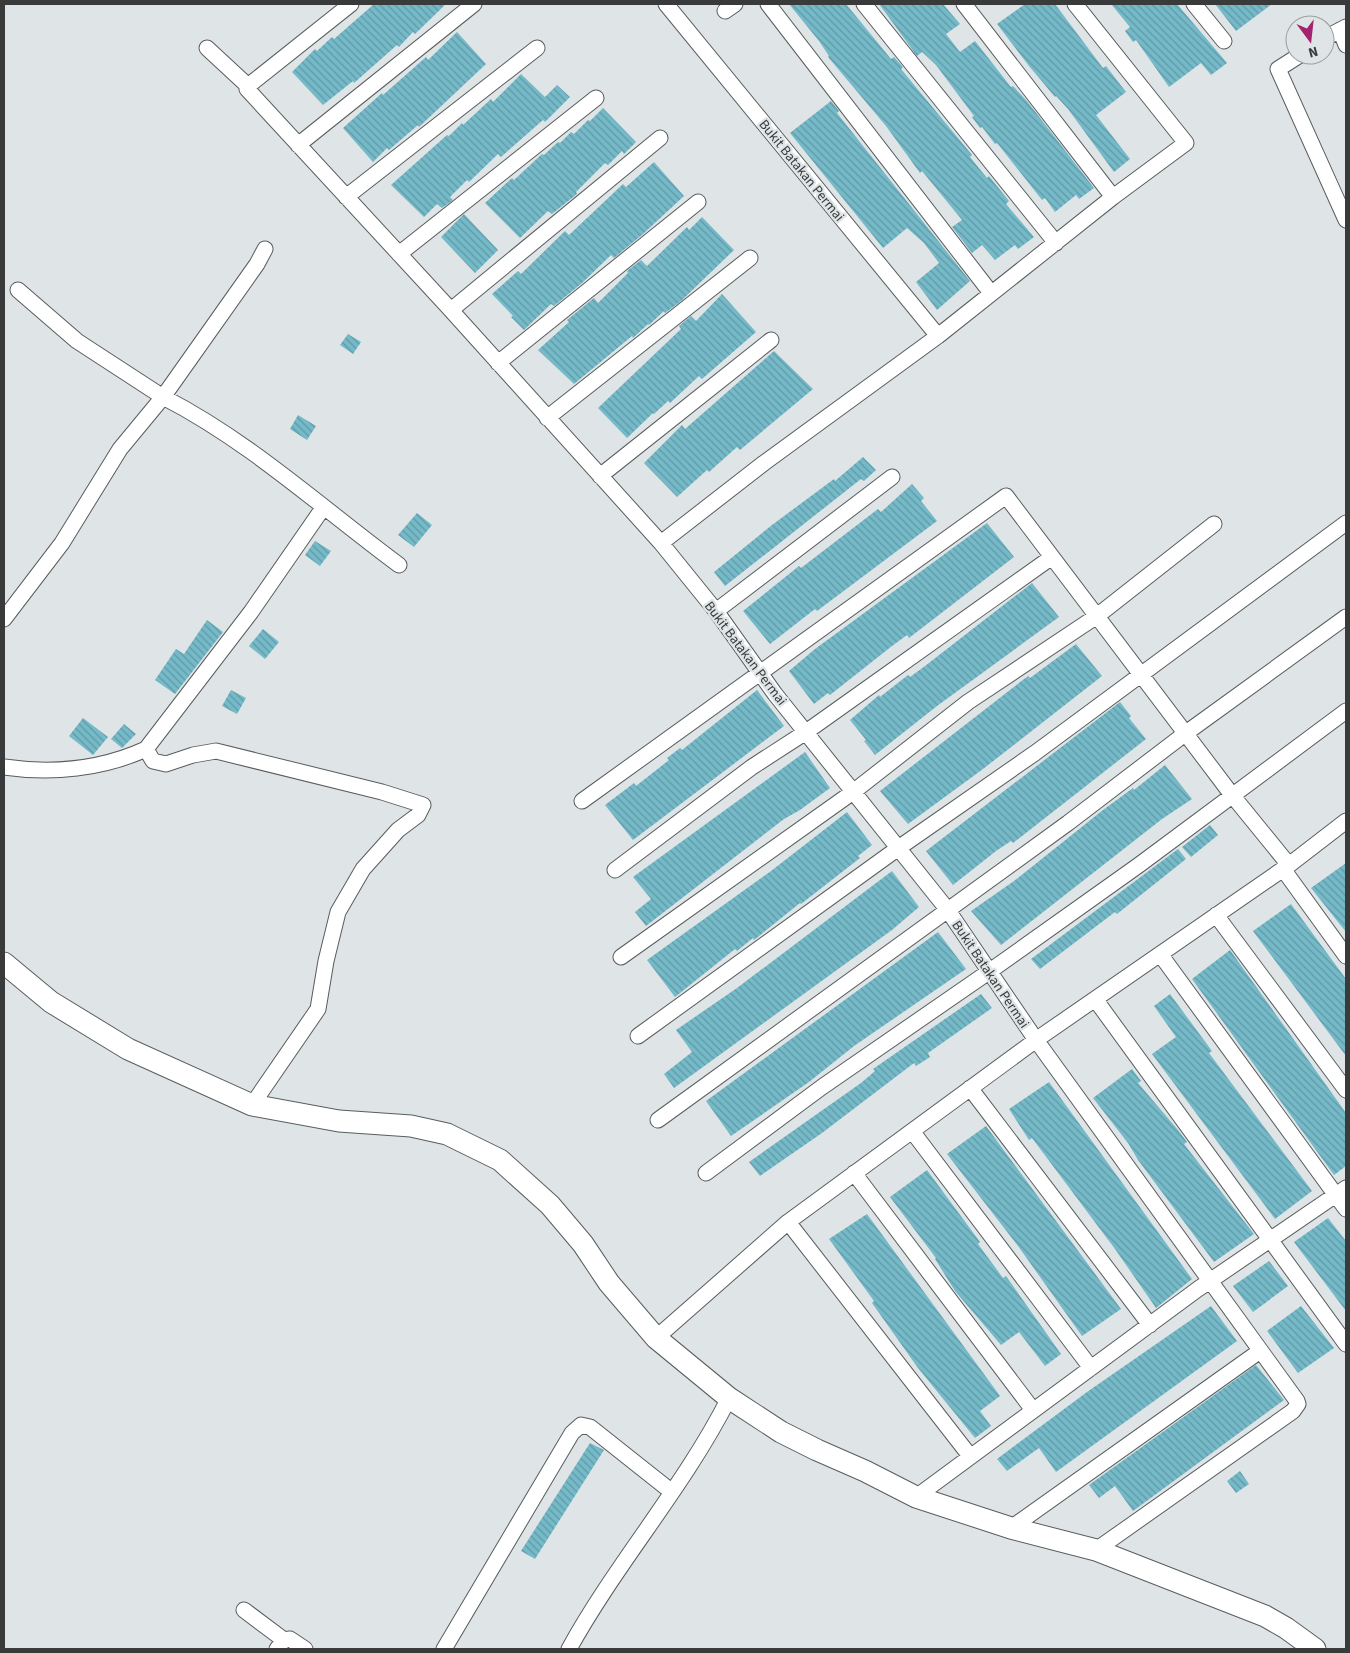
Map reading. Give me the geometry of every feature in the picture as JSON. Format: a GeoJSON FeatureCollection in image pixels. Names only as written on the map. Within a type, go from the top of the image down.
{"type":"FeatureCollection","features":[{"type":"Feature","properties":{"kind":"street"},"geometry":{"type":"LineString","coordinates":[[248,86],[351,4]]}},
{"type":"Feature","properties":{"kind":"street"},"geometry":{"type":"LineString","coordinates":[[298,145],[474,4]]}},
{"type":"Feature","properties":{"kind":"street","name":"Bukit Batakan Permai"},"geometry":{"type":"LineString","coordinates":[[666,4],[938,336]]}},
{"type":"Feature","properties":{"kind":"street"},"geometry":{"type":"LineString","coordinates":[[768,4],[991,293]]}},
{"type":"Feature","properties":{"kind":"street"},"geometry":{"type":"LineString","coordinates":[[864,4],[1056,243]]}},
{"type":"Feature","properties":{"kind":"street"},"geometry":{"type":"LineString","coordinates":[[964,4],[1112,197]]}},
{"type":"Feature","properties":{"kind":"street"},"geometry":{"type":"LineString","coordinates":[[661,543],[764,464],[938,336],[1112,197],[1186,143],[1075,4]]}},
{"type":"Feature","properties":{"kind":"street"},"geometry":{"type":"LineString","coordinates":[[1194,4],[1224,41]]}},
{"type":"Feature","properties":{"kind":"street"},"geometry":{"type":"LineString","coordinates":[[1343,29],[1346,45]]}},
{"type":"Feature","properties":{"kind":"street","name":"Bukit Batakan Permai"},"geometry":{"type":"LineString","coordinates":[[207,48],[248,86],[247,89],[451,310],[661,543],[716,611],[759,673],[946,909],[1036,1040],[1297,1401],[1298,1404],[1293,1411],[1096,1550]]}},
{"type":"Feature","properties":{"kind":"street"},"geometry":{"type":"LineString","coordinates":[[346,197],[537,48]]}},
{"type":"Feature","properties":{"kind":"street"},"geometry":{"type":"LineString","coordinates":[[1285,65],[1278,69],[1346,220]]}},
{"type":"Feature","properties":{"kind":"street"},"geometry":{"type":"LineString","coordinates":[[399,254],[596,98]]}},
{"type":"Feature","properties":{"kind":"street"},"geometry":{"type":"LineString","coordinates":[[451,310],[660,138]]}},
{"type":"Feature","properties":{"kind":"street"},"geometry":{"type":"LineString","coordinates":[[498,363],[698,202]]}},
{"type":"Feature","properties":{"kind":"street"},"geometry":{"type":"LineString","coordinates":[[4,619],[62,543],[120,449],[163,397],[257,264],[265,249]]}},
{"type":"Feature","properties":{"kind":"street"},"geometry":{"type":"LineString","coordinates":[[547,418],[750,258]]}},
{"type":"Feature","properties":{"kind":"street"},"geometry":{"type":"LineString","coordinates":[[18,290],[77,341],[163,397],[198,416],[251,452],[399,565]]}},
{"type":"Feature","properties":{"kind":"street"},"geometry":{"type":"LineString","coordinates":[[600,476],[771,340]]}},
{"type":"Feature","properties":{"kind":"street"},"geometry":{"type":"LineString","coordinates":[[716,611],[892,477]]}},
{"type":"Feature","properties":{"kind":"street"},"geometry":{"type":"LineString","coordinates":[[582,801],[1006,496],[1142,673],[1286,867],[1346,956]]}},
{"type":"Feature","properties":{"kind":"street"},"geometry":{"type":"LineString","coordinates":[[4,767],[62,771],[122,760],[146,750],[251,612],[322,508]]}},
{"type":"Feature","properties":{"kind":"street"},"geometry":{"type":"LineString","coordinates":[[638,1036],[1035,752],[1346,523]]}},
{"type":"Feature","properties":{"kind":"street"},"geometry":{"type":"LineString","coordinates":[[620,957],[854,792],[968,702],[1097,616],[1214,524]]}},
{"type":"Feature","properties":{"kind":"street"},"geometry":{"type":"LineString","coordinates":[[615,870],[752,768],[806,732],[1052,557]]}},
{"type":"Feature","properties":{"kind":"street"},"geometry":{"type":"LineString","coordinates":[[658,1120],[946,909],[1068,823],[1186,733],[1346,617]]}},
{"type":"Feature","properties":{"kind":"street"},"geometry":{"type":"LineString","coordinates":[[706,1173],[822,1087],[990,971],[1346,711]]}},
{"type":"Feature","properties":{"kind":"street"},"geometry":{"type":"LineString","coordinates":[[146,750],[153,761],[166,764],[193,755],[216,751],[374,789],[422,805],[418,815],[398,830],[363,869],[338,912],[326,962],[318,1009],[252,1105]]}},
{"type":"Feature","properties":{"kind":"street"},"geometry":{"type":"LineString","coordinates":[[656,1338],[788,1222],[1036,1040],[1345,825]]}},
{"type":"Feature","properties":{"kind":"street"},"geometry":{"type":"LineString","coordinates":[[1216,915],[1346,1090]]}},
{"type":"Feature","properties":{"kind":"street"},"geometry":{"type":"LineString","coordinates":[[1160,954],[1341,1191],[1346,1209]]}},
{"type":"Feature","properties":{"kind":"street"},"geometry":{"type":"LineString","coordinates":[[4,962],[52,1002],[128,1049],[252,1105],[339,1122],[411,1126],[447,1134],[500,1160],[556,1213],[584,1244],[609,1284],[656,1338],[729,1398],[781,1432],[916,1496],[1011,1528],[1096,1550],[1265,1616],[1286,1628],[1315,1649]]}},
{"type":"Feature","properties":{"kind":"street"},"geometry":{"type":"LineString","coordinates":[[1095,999],[1272,1239],[1346,1344]]}},
{"type":"Feature","properties":{"kind":"street"},"geometry":{"type":"LineString","coordinates":[[970,1088],[1150,1325]]}},
{"type":"Feature","properties":{"kind":"street"},"geometry":{"type":"LineString","coordinates":[[912,1131],[1091,1368]]}},
{"type":"Feature","properties":{"kind":"street"},"geometry":{"type":"LineString","coordinates":[[854,1173],[1033,1410]]}},
{"type":"Feature","properties":{"kind":"street"},"geometry":{"type":"LineString","coordinates":[[916,1496],[1210,1281],[1341,1191]]}},
{"type":"Feature","properties":{"kind":"street"},"geometry":{"type":"LineString","coordinates":[[788,1222],[970,1456]]}},
{"type":"Feature","properties":{"kind":"street"},"geometry":{"type":"LineString","coordinates":[[1011,1528],[1260,1351]]}},
{"type":"Feature","properties":{"kind":"street"},"geometry":{"type":"LineString","coordinates":[[569,1649],[585,1620],[711,1434],[729,1398]]}},
{"type":"Feature","properties":{"kind":"street"},"geometry":{"type":"LineString","coordinates":[[444,1649],[572,1433],[581,1425],[590,1427],[672,1492]]}},
{"type":"Feature","properties":{"kind":"street"},"geometry":{"type":"LineString","coordinates":[[244,1610],[281,1644],[290,1640],[304,1649]]}},
{"type":"Feature","properties":{"kind":"building"},"geometry":{"type":"Polygon","coordinates":[[[374,4],[446,4],[415,34],[413,32],[399,47],[397,45],[354,83],[353,81],[323,105],[292,72],[315,49],[317,51],[332,37],[334,39],[374,4]]]}},
{"type":"Feature","properties":{"kind":"building"},"geometry":{"type":"Polygon","coordinates":[[[789,4],[846,4],[891,59],[894,57],[903,67],[901,69],[972,155],[970,157],[987,178],[989,176],[1009,201],[1006,204],[1034,237],[1018,249],[1015,245],[995,260],[982,245],[972,253],[952,227],[962,220],[922,171],[920,173],[886,126],[828,57],[819,41],[789,4]]]}},
{"type":"Feature","properties":{"kind":"building"},"geometry":{"type":"Polygon","coordinates":[[[879,4],[943,4],[960,24],[946,34],[960,52],[975,41],[1011,87],[1013,86],[1027,101],[1094,188],[1079,199],[1076,195],[1055,212],[1045,198],[1042,200],[997,143],[995,144],[982,127],[980,128],[972,117],[974,116],[936,65],[922,52],[917,56],[879,4]]]}},
{"type":"Feature","properties":{"kind":"building"},"geometry":{"type":"Polygon","coordinates":[[[1025,4],[1055,4],[1103,68],[1106,66],[1126,92],[1096,115],[1130,159],[1114,172],[1068,109],[1055,97],[1029,66],[997,24],[1025,4]]]}},
{"type":"Feature","properties":{"kind":"building"},"geometry":{"type":"Polygon","coordinates":[[[1111,4],[1177,4],[1227,63],[1211,75],[1201,63],[1169,87],[1136,40],[1133,42],[1125,31],[1130,27],[1111,4]]]}},
{"type":"Feature","properties":{"kind":"building"},"geometry":{"type":"Polygon","coordinates":[[[1215,4],[1272,4],[1236,31],[1215,4]]]}},
{"type":"Feature","properties":{"kind":"building"},"geometry":{"type":"Polygon","coordinates":[[[457,32],[486,64],[419,127],[418,125],[389,150],[387,148],[373,162],[343,128],[426,57],[428,60],[457,32]]]}},
{"type":"Feature","properties":{"kind":"building"},"geometry":{"type":"Polygon","coordinates":[[[521,74],[545,97],[557,85],[570,97],[545,122],[543,120],[501,157],[498,154],[469,182],[467,180],[450,197],[453,200],[442,208],[437,204],[424,217],[391,185],[491,99],[493,102],[521,74]]]}},
{"type":"Feature","properties":{"kind":"building"},"geometry":{"type":"Polygon","coordinates":[[[831,101],[839,111],[837,113],[970,281],[937,310],[916,282],[939,263],[924,243],[907,228],[883,248],[790,133],[831,101]]]}},
{"type":"Feature","properties":{"kind":"building"},"geometry":{"type":"Polygon","coordinates":[[[603,108],[636,142],[624,154],[622,151],[608,165],[605,163],[576,192],[577,194],[552,214],[548,211],[520,238],[485,203],[512,178],[514,180],[542,154],[544,155],[558,142],[560,143],[571,132],[574,134],[603,108]]]}},
{"type":"Feature","properties":{"kind":"building"},"geometry":{"type":"Polygon","coordinates":[[[654,162],[684,196],[643,234],[614,258],[611,255],[582,283],[554,306],[551,304],[524,330],[492,294],[518,271],[521,274],[565,231],[569,235],[623,184],[626,187],[654,162]]]}},
{"type":"Feature","properties":{"kind":"building"},"geometry":{"type":"Polygon","coordinates":[[[464,214],[498,250],[475,273],[441,237],[464,214]]]}},
{"type":"Feature","properties":{"kind":"building"},"geometry":{"type":"Polygon","coordinates":[[[702,217],[734,250],[681,301],[665,313],[664,311],[574,384],[538,350],[569,322],[567,320],[594,298],[598,303],[628,273],[627,271],[641,260],[647,266],[687,227],[689,230],[702,217]]]}},
{"type":"Feature","properties":{"kind":"building"},"geometry":{"type":"Polygon","coordinates":[[[722,294],[756,332],[702,379],[699,376],[670,403],[668,401],[653,413],[627,438],[598,408],[681,329],[679,326],[691,316],[696,321],[722,294]]]}},
{"type":"Feature","properties":{"kind":"building"},"geometry":{"type":"Polygon","coordinates":[[[348,334],[361,342],[353,354],[340,345],[348,334]]]}},
{"type":"Feature","properties":{"kind":"building"},"geometry":{"type":"Polygon","coordinates":[[[774,351],[813,389],[740,450],[737,447],[709,472],[707,470],[677,497],[644,463],[682,425],[685,429],[774,351]]]}},
{"type":"Feature","properties":{"kind":"building"},"geometry":{"type":"Polygon","coordinates":[[[298,415],[316,426],[307,440],[290,429],[298,415]]]}},
{"type":"Feature","properties":{"kind":"building"},"geometry":{"type":"Polygon","coordinates":[[[863,457],[876,470],[864,481],[861,479],[725,586],[714,572],[772,525],[834,479],[835,481],[863,457]]]}},
{"type":"Feature","properties":{"kind":"building"},"geometry":{"type":"Polygon","coordinates":[[[912,484],[924,498],[921,501],[937,521],[770,644],[743,611],[799,566],[801,568],[878,509],[881,512],[912,484]]]}},
{"type":"Feature","properties":{"kind":"building"},"geometry":{"type":"Polygon","coordinates":[[[417,513],[432,525],[414,547],[398,535],[417,513]]]}},
{"type":"Feature","properties":{"kind":"building"},"geometry":{"type":"Polygon","coordinates":[[[987,523],[1014,557],[909,638],[907,635],[830,695],[828,693],[814,704],[789,671],[815,649],[987,523]]]}},
{"type":"Feature","properties":{"kind":"building"},"geometry":{"type":"Polygon","coordinates":[[[315,541],[331,551],[320,566],[305,555],[315,541]]]}},
{"type":"Feature","properties":{"kind":"building"},"geometry":{"type":"Polygon","coordinates":[[[1032,583],[1059,617],[937,706],[875,755],[850,720],[879,695],[880,697],[908,675],[910,677],[1032,583]]]}},
{"type":"Feature","properties":{"kind":"building"},"geometry":{"type":"Polygon","coordinates":[[[207,620],[223,632],[175,694],[155,680],[176,649],[184,654],[207,620]]]}},
{"type":"Feature","properties":{"kind":"building"},"geometry":{"type":"Polygon","coordinates":[[[263,629],[279,642],[265,659],[249,646],[263,629]]]}},
{"type":"Feature","properties":{"kind":"building"},"geometry":{"type":"Polygon","coordinates":[[[1076,644],[1102,676],[983,769],[908,824],[880,791],[1028,676],[1030,678],[1076,644]]]}},
{"type":"Feature","properties":{"kind":"building"},"geometry":{"type":"Polygon","coordinates":[[[231,690],[246,698],[237,714],[222,706],[231,690]]]}},
{"type":"Feature","properties":{"kind":"building"},"geometry":{"type":"Polygon","coordinates":[[[757,690],[784,726],[633,840],[605,805],[634,783],[636,786],[669,760],[667,758],[680,748],[682,750],[757,690]]]}},
{"type":"Feature","properties":{"kind":"building"},"geometry":{"type":"Polygon","coordinates":[[[1120,702],[1131,716],[1129,718],[1146,739],[1013,843],[1011,841],[996,851],[953,885],[926,851],[1120,702]]]}},
{"type":"Feature","properties":{"kind":"building"},"geometry":{"type":"Polygon","coordinates":[[[83,718],[108,737],[93,755],[69,736],[83,718]]]}},
{"type":"Feature","properties":{"kind":"building"},"geometry":{"type":"Polygon","coordinates":[[[124,724],[136,734],[122,748],[111,739],[124,724]]]}},
{"type":"Feature","properties":{"kind":"building"},"geometry":{"type":"Polygon","coordinates":[[[805,752],[830,788],[784,819],[646,926],[635,912],[651,899],[633,877],[805,752]]]}},
{"type":"Feature","properties":{"kind":"building"},"geometry":{"type":"Polygon","coordinates":[[[1165,765],[1192,799],[1162,819],[1001,945],[971,911],[1014,881],[1103,810],[1133,788],[1134,790],[1165,765]]]}},
{"type":"Feature","properties":{"kind":"building"},"geometry":{"type":"Polygon","coordinates":[[[847,812],[872,845],[858,856],[860,858],[754,940],[753,938],[737,951],[735,949],[675,997],[647,960],[771,871],[847,812]]]}},
{"type":"Feature","properties":{"kind":"building"},"geometry":{"type":"Polygon","coordinates":[[[1210,825],[1218,835],[1191,857],[1182,847],[1210,825]]]}},
{"type":"Feature","properties":{"kind":"building"},"geometry":{"type":"Polygon","coordinates":[[[1178,849],[1186,859],[1117,914],[1115,912],[1040,969],[1031,959],[1178,849]]]}},
{"type":"Feature","properties":{"kind":"building"},"geometry":{"type":"Polygon","coordinates":[[[1346,863],[1346,932],[1311,888],[1346,863]]]}},
{"type":"Feature","properties":{"kind":"building"},"geometry":{"type":"Polygon","coordinates":[[[892,871],[919,907],[892,930],[674,1088],[664,1074],[692,1052],[676,1030],[737,988],[892,871]]]}},
{"type":"Feature","properties":{"kind":"building"},"geometry":{"type":"Polygon","coordinates":[[[1291,904],[1346,979],[1346,1056],[1253,931],[1291,904]]]}},
{"type":"Feature","properties":{"kind":"building"},"geometry":{"type":"Polygon","coordinates":[[[938,932],[966,969],[854,1046],[809,1082],[731,1136],[706,1101],[938,932]]]}},
{"type":"Feature","properties":{"kind":"building"},"geometry":{"type":"Polygon","coordinates":[[[1230,950],[1346,1113],[1346,1166],[1334,1175],[1192,979],[1230,950]]]}},
{"type":"Feature","properties":{"kind":"building"},"geometry":{"type":"Polygon","coordinates":[[[981,994],[992,1008],[928,1053],[930,1057],[916,1066],[914,1063],[822,1133],[760,1176],[749,1162],[861,1083],[875,1071],[873,1069],[981,994]]]}},
{"type":"Feature","properties":{"kind":"building"},"geometry":{"type":"Polygon","coordinates":[[[1170,994],[1212,1051],[1209,1053],[1312,1191],[1275,1219],[1152,1054],[1176,1037],[1154,1006],[1170,994]]]}},
{"type":"Feature","properties":{"kind":"building"},"geometry":{"type":"Polygon","coordinates":[[[1132,1069],[1141,1081],[1138,1083],[1178,1130],[1187,1142],[1184,1144],[1254,1234],[1214,1262],[1093,1098],[1132,1069]]]}},
{"type":"Feature","properties":{"kind":"building"},"geometry":{"type":"Polygon","coordinates":[[[1049,1082],[1192,1279],[1156,1308],[1115,1249],[1032,1138],[1029,1140],[1009,1109],[1049,1082]]]}},
{"type":"Feature","properties":{"kind":"building"},"geometry":{"type":"Polygon","coordinates":[[[986,1126],[1121,1309],[1082,1336],[1018,1246],[947,1154],[986,1126]]]}},
{"type":"Feature","properties":{"kind":"building"},"geometry":{"type":"Polygon","coordinates":[[[927,1170],[980,1242],[978,1244],[1003,1278],[1006,1276],[1061,1354],[1045,1366],[1019,1332],[1001,1345],[955,1291],[936,1258],[890,1197],[927,1170]]]}},
{"type":"Feature","properties":{"kind":"building"},"geometry":{"type":"Polygon","coordinates":[[[867,1214],[1000,1396],[980,1411],[991,1426],[975,1438],[918,1368],[872,1303],[874,1301],[829,1239],[867,1214]]]}},
{"type":"Feature","properties":{"kind":"building"},"geometry":{"type":"Polygon","coordinates":[[[1328,1218],[1346,1241],[1346,1311],[1294,1242],[1328,1218]]]}},
{"type":"Feature","properties":{"kind":"building"},"geometry":{"type":"Polygon","coordinates":[[[1269,1261],[1288,1286],[1253,1312],[1233,1286],[1269,1261]]]}},
{"type":"Feature","properties":{"kind":"building"},"geometry":{"type":"Polygon","coordinates":[[[1211,1306],[1237,1341],[1056,1472],[1039,1448],[1007,1471],[997,1459],[1087,1392],[1211,1306]]]}},
{"type":"Feature","properties":{"kind":"building"},"geometry":{"type":"Polygon","coordinates":[[[1301,1306],[1334,1348],[1298,1373],[1267,1331],[1301,1306]]]}},
{"type":"Feature","properties":{"kind":"building"},"geometry":{"type":"Polygon","coordinates":[[[1256,1365],[1284,1400],[1133,1511],[1115,1486],[1099,1498],[1089,1485],[1256,1365]]]}},
{"type":"Feature","properties":{"kind":"building"},"geometry":{"type":"Polygon","coordinates":[[[590,1443],[604,1450],[535,1559],[521,1551],[590,1443]]]}},
{"type":"Feature","properties":{"kind":"building"},"geometry":{"type":"Polygon","coordinates":[[[1240,1471],[1249,1484],[1236,1493],[1227,1481],[1240,1471]]]}}]}
